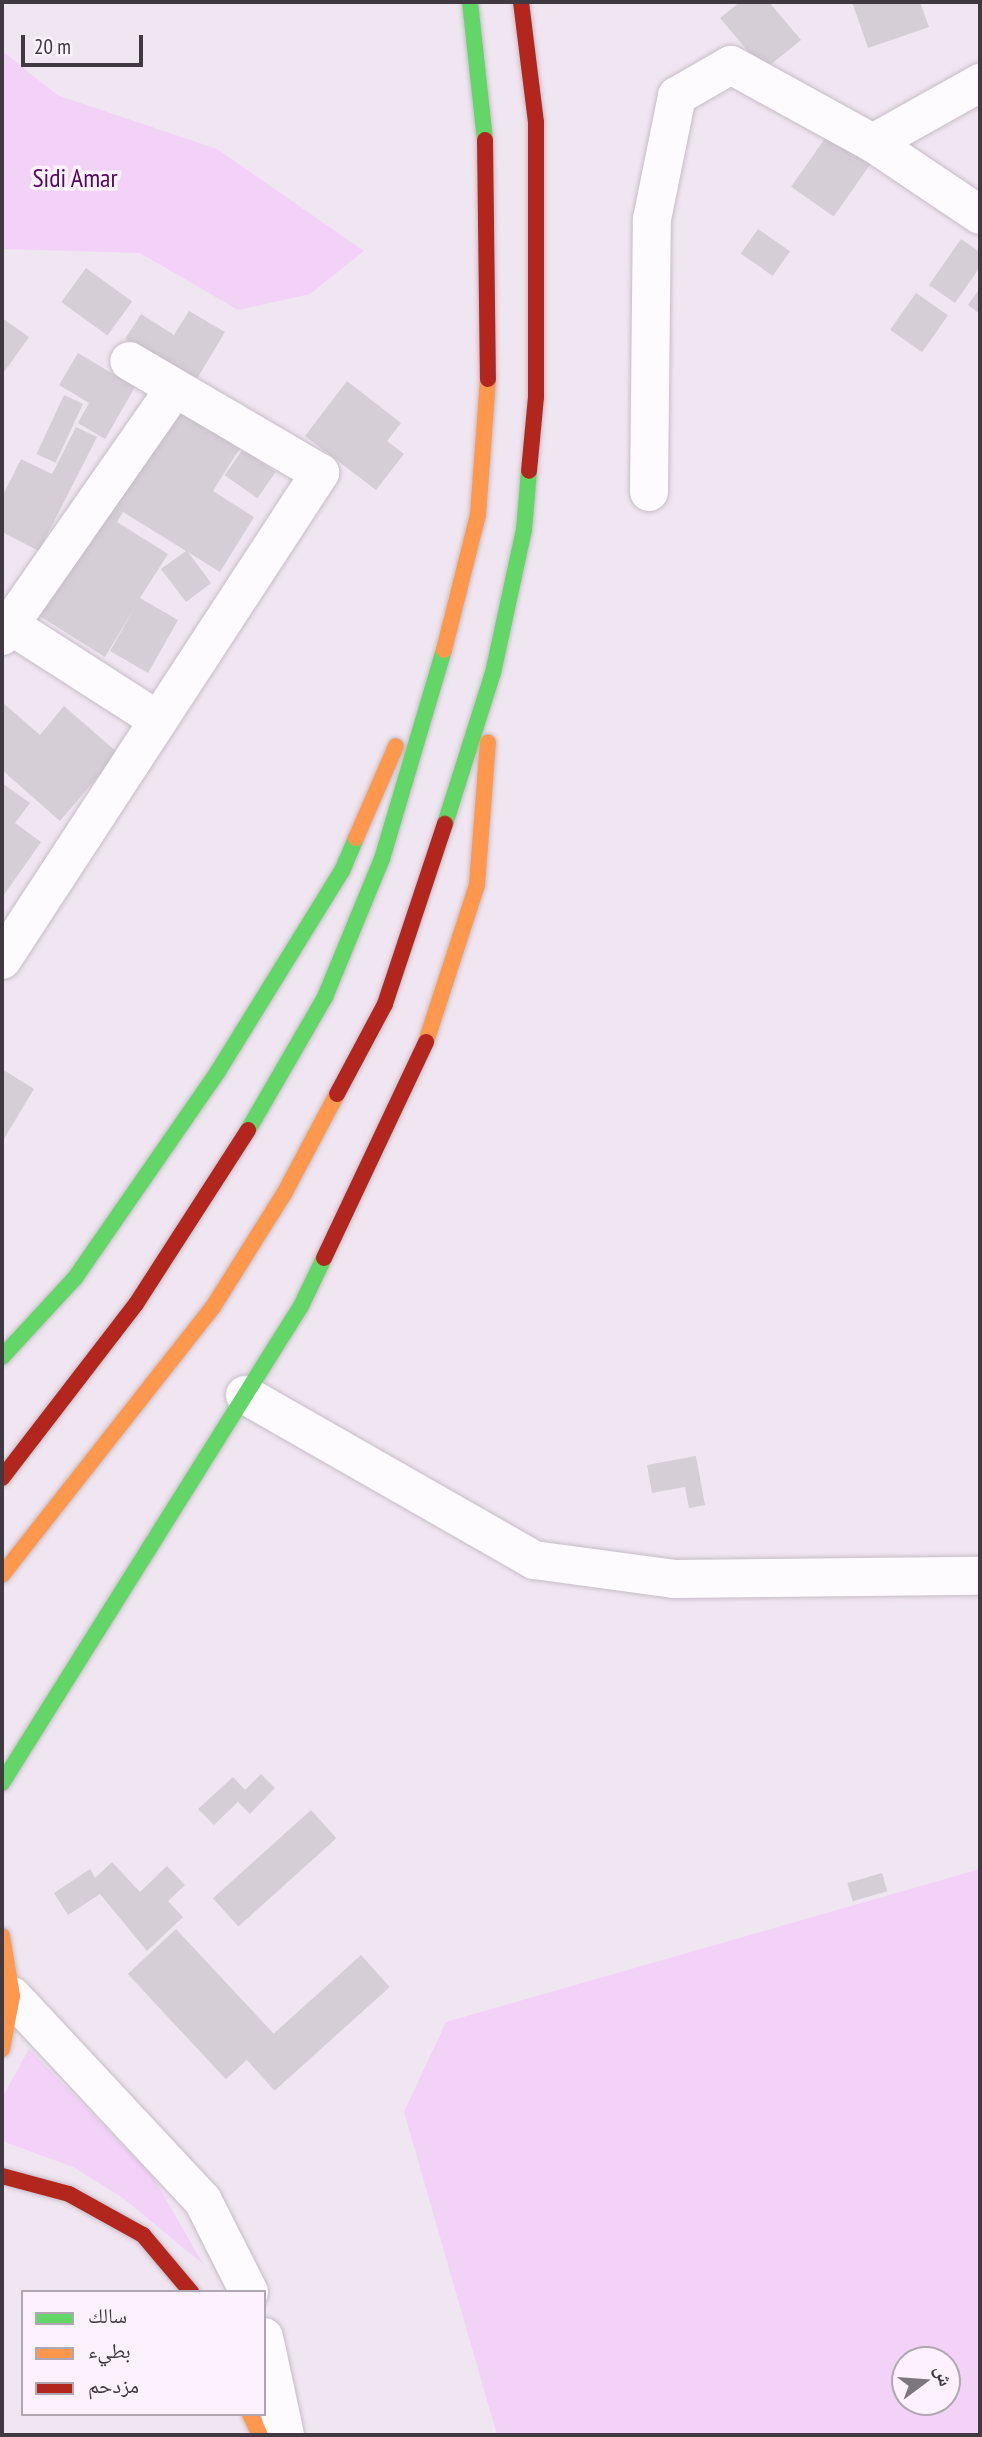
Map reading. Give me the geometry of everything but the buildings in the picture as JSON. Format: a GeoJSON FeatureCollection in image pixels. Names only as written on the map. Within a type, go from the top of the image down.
{"type":"FeatureCollection","features":[{"type":"Feature","properties":{"kind":"highway"},"geometry":{"type":"LineString","coordinates":[[2,1478],[136,1304],[241,1143],[325,997],[382,859],[426,724],[478,515],[491,330],[485,137],[470,2]]}},
{"type":"Feature","properties":{"kind":"highway"},"geometry":{"type":"LineString","coordinates":[[2,1575],[213,1307],[284,1194],[385,1004],[493,673],[524,530],[536,397],[537,150],[521,2]]}},
{"type":"Feature","properties":{"kind":"highway"},"geometry":{"type":"LineString","coordinates":[[2,1357],[75,1278],[136,1191],[342,870],[453,616]]}},
{"type":"Feature","properties":{"kind":"highway"},"geometry":{"type":"LineString","coordinates":[[2,1783],[302,1306],[423,1052],[477,885],[493,673]]}},
{"type":"Feature","properties":{"kind":"highway"},"geometry":{"type":"LineString","coordinates":[[2,1936],[12,1996],[2,2049]]}},
{"type":"Feature","properties":{"kind":"highway"},"geometry":{"type":"LineString","coordinates":[[2,2176],[69,2194],[143,2235],[189,2290]]}},
{"type":"Feature","properties":{"kind":"highway"},"geometry":{"type":"LineString","coordinates":[[251,2416],[260,2435]]}},
{"type":"Feature","properties":{"kind":"street"},"geometry":{"type":"LineString","coordinates":[[649,492],[652,219],[677,96],[731,65],[873,143],[980,215]]}},
{"type":"Feature","properties":{"kind":"street"},"geometry":{"type":"LineString","coordinates":[[873,143],[980,83]]}},
{"type":"Feature","properties":{"kind":"street"},"geometry":{"type":"LineString","coordinates":[[2,960],[156,719],[320,474],[130,361]]}},
{"type":"Feature","properties":{"kind":"street"},"geometry":{"type":"LineString","coordinates":[[156,719],[4,627],[174,388]]}},
{"type":"Feature","properties":{"kind":"street"},"geometry":{"type":"LineString","coordinates":[[245,1395],[534,1560],[674,1579],[980,1576]]}},
{"type":"Feature","properties":{"kind":"street"},"geometry":{"type":"LineString","coordinates":[[12,1996],[203,2201],[248,2290]]}},
{"type":"Feature","properties":{"kind":"street"},"geometry":{"type":"LineString","coordinates":[[266,2346],[285,2435]]}},
{"type":"Feature","properties":{"kind":"green space","name":"Sidi Amar"},"geometry":{"type":"Polygon","coordinates":[[[2,51],[57,95],[217,149],[364,251],[310,294],[238,310],[140,253],[2,249],[2,51]]]}},
{"type":"Feature","properties":{"kind":"green space"},"geometry":{"type":"Polygon","coordinates":[[[980,1869],[980,2435],[497,2435],[404,2112],[446,2022],[980,1869]]]}},
{"type":"Feature","properties":{"kind":"green space"},"geometry":{"type":"Polygon","coordinates":[[[29,2049],[152,2175],[203,2264],[123,2198],[73,2167],[2,2141],[2,2098],[29,2049]]]}},
{"type":"Feature","properties":{"kind":"traffic: fast"},"geometry":{"type":"LineString","coordinates":[[470,2],[485,140]]}},
{"type":"Feature","properties":{"kind":"traffic: fast"},"geometry":{"type":"LineString","coordinates":[[445,824],[493,673],[524,530],[529,471]]}},
{"type":"Feature","properties":{"kind":"traffic: fast"},"geometry":{"type":"LineString","coordinates":[[248,1130],[325,997],[382,859],[444,650]]}},
{"type":"Feature","properties":{"kind":"traffic: fast"},"geometry":{"type":"LineString","coordinates":[[2,1357],[75,1278],[217,1073],[342,871],[356,838]]}},
{"type":"Feature","properties":{"kind":"traffic: fast"},"geometry":{"type":"LineString","coordinates":[[2,1783],[301,1306],[324,1258]]}},
{"type":"Feature","properties":{"kind":"traffic: slow"},"geometry":{"type":"LineString","coordinates":[[444,650],[478,515],[488,379]]}},
{"type":"Feature","properties":{"kind":"traffic: slow"},"geometry":{"type":"LineString","coordinates":[[426,1042],[477,885],[488,742]]}},
{"type":"Feature","properties":{"kind":"traffic: slow"},"geometry":{"type":"LineString","coordinates":[[356,838],[396,746]]}},
{"type":"Feature","properties":{"kind":"traffic: slow"},"geometry":{"type":"LineString","coordinates":[[2,1575],[213,1307],[284,1194],[337,1094]]}},
{"type":"Feature","properties":{"kind":"traffic: slow"},"geometry":{"type":"LineString","coordinates":[[2,1936],[12,1996],[2,2049]]}},
{"type":"Feature","properties":{"kind":"traffic: slow"},"geometry":{"type":"LineString","coordinates":[[251,2416],[260,2435]]}},
{"type":"Feature","properties":{"kind":"traffic: jam"},"geometry":{"type":"LineString","coordinates":[[521,2],[536,123],[536,397],[529,471]]}},
{"type":"Feature","properties":{"kind":"traffic: jam"},"geometry":{"type":"LineString","coordinates":[[485,140],[488,379]]}},
{"type":"Feature","properties":{"kind":"traffic: jam"},"geometry":{"type":"LineString","coordinates":[[337,1094],[385,1004],[445,824]]}},
{"type":"Feature","properties":{"kind":"traffic: jam"},"geometry":{"type":"LineString","coordinates":[[324,1258],[426,1042]]}},
{"type":"Feature","properties":{"kind":"traffic: jam"},"geometry":{"type":"LineString","coordinates":[[2,1478],[136,1304],[248,1130]]}},
{"type":"Feature","properties":{"kind":"traffic: jam"},"geometry":{"type":"LineString","coordinates":[[2,2176],[69,2194],[143,2235],[189,2290]]}}]}
